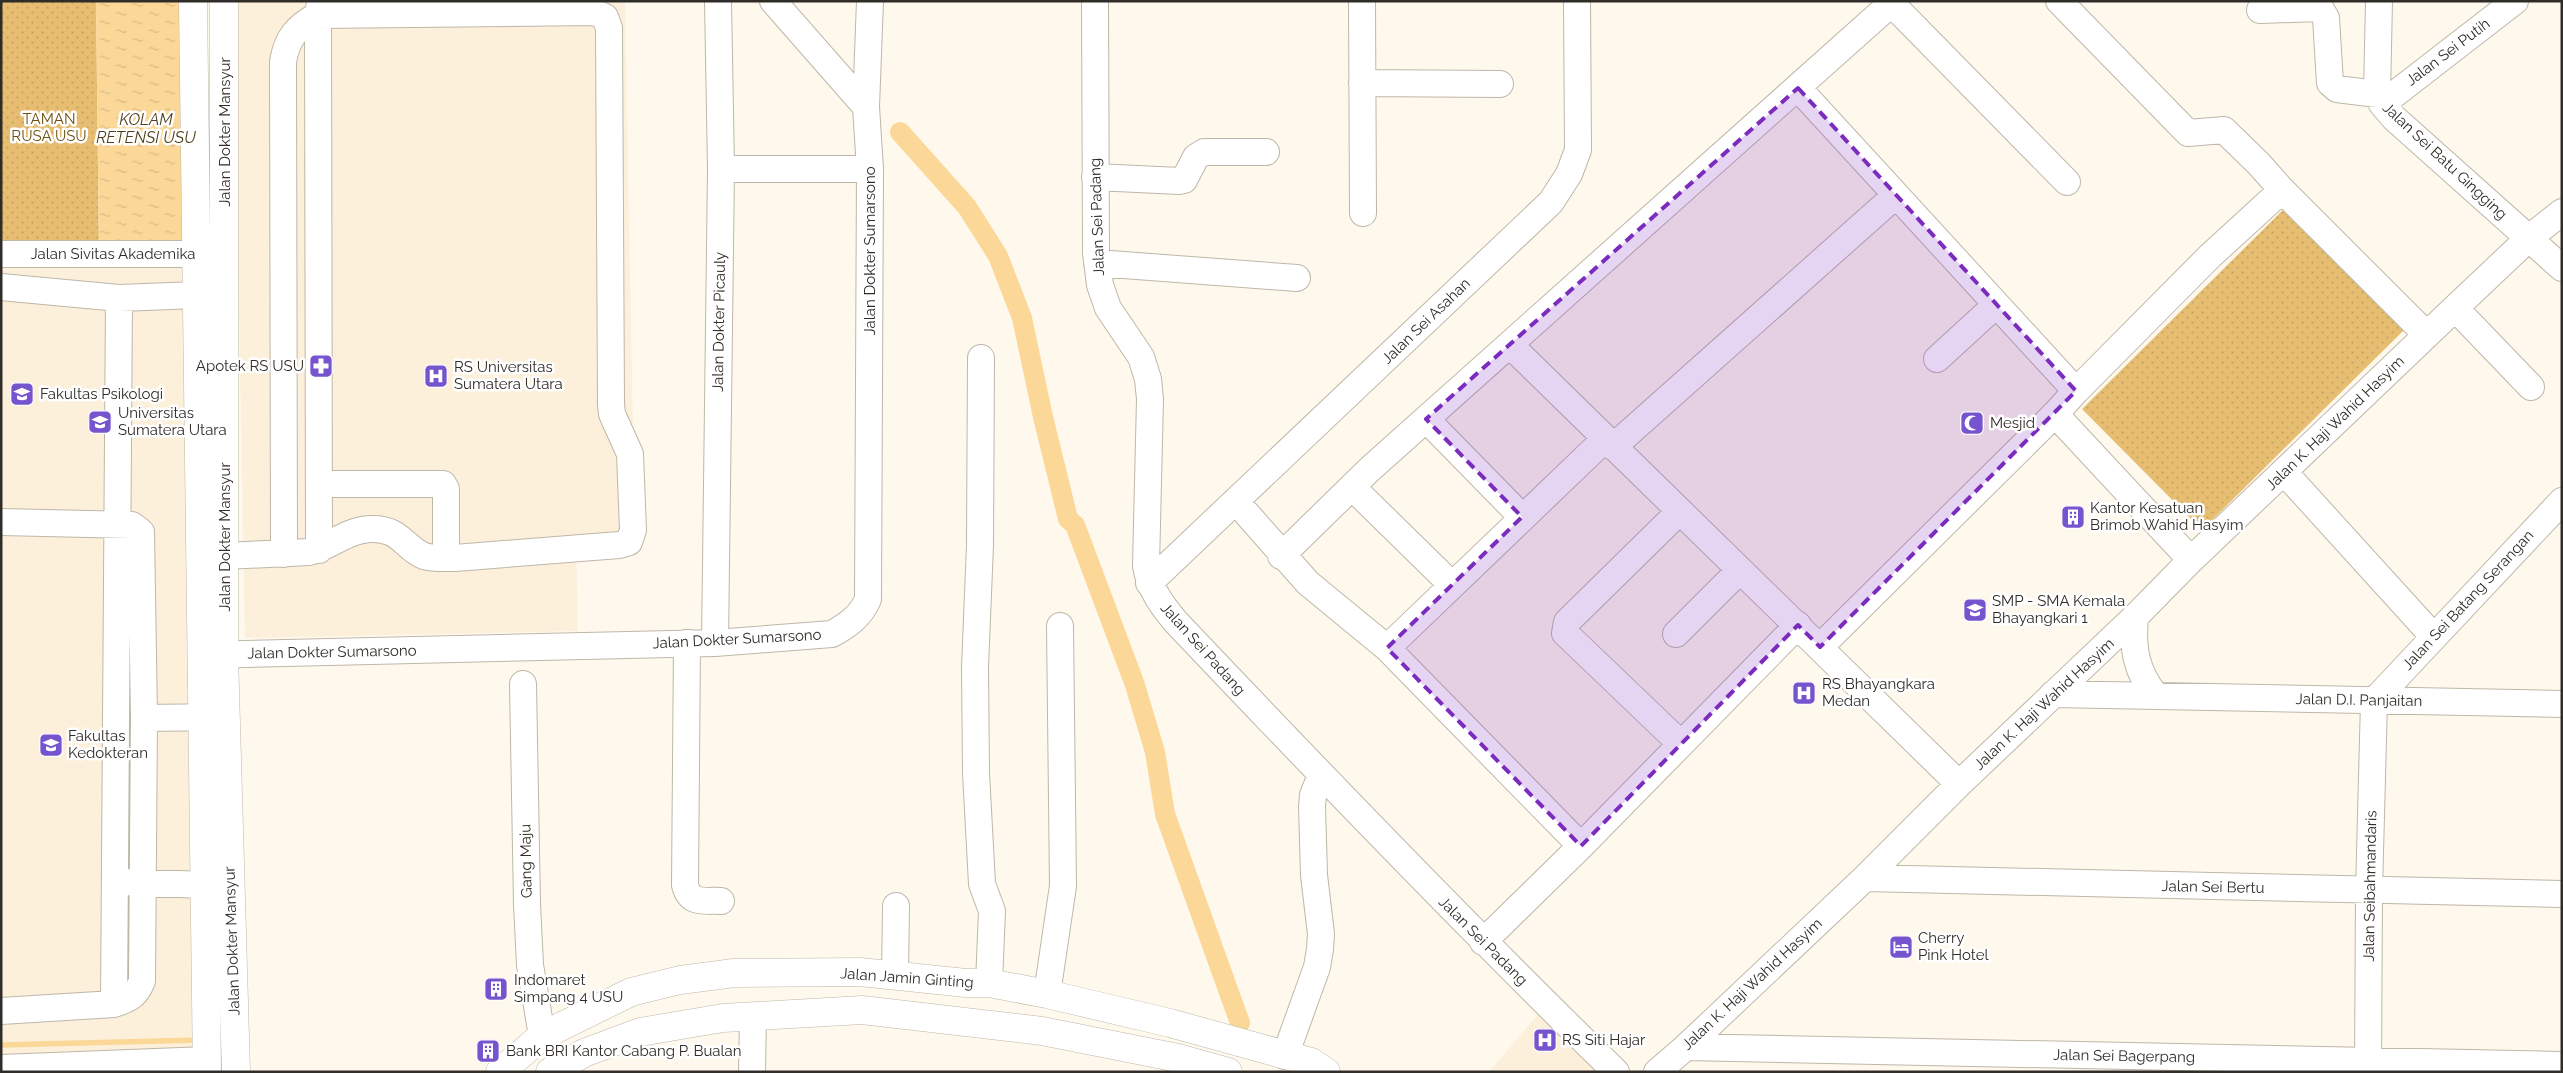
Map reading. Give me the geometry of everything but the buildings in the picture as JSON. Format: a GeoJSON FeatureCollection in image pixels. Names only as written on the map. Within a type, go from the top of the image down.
{"type":"FeatureCollection","features":[{"type":"Feature","properties":{"kind":"main road","name":"Jalan Dokter Mansyur"},"geometry":{"type":"LineString","coordinates":[[194,1],[197,295],[214,717],[236,1072]]}},
{"type":"Feature","properties":{"kind":"main road","name":"Jalan Dokter Mansyur"},"geometry":{"type":"LineString","coordinates":[[213,655],[225,556],[226,254],[224,1]]}},
{"type":"Feature","properties":{"kind":"main road","name":"Jalan Dokter Mansyur"},"geometry":{"type":"LineString","coordinates":[[207,1066],[205,885],[214,717]]}},
{"type":"Feature","properties":{"kind":"main road","name":"Jalan Jamin Ginting"},"geometry":{"type":"LineString","coordinates":[[500,1072],[542,1036],[631,992],[680,980],[734,973],[860,972],[966,983],[989,983],[1047,994],[1170,1023],[1311,1062],[1326,1072]]}},
{"type":"Feature","properties":{"kind":"main road"},"geometry":{"type":"LineString","coordinates":[[1042,1031],[1047,994]]}},
{"type":"Feature","properties":{"kind":"main road"},"geometry":{"type":"LineString","coordinates":[[550,1072],[584,1053],[640,1032],[723,1018],[862,1010],[1042,1031],[1178,1058],[1228,1072]]}},
{"type":"Feature","properties":{"kind":"street","name":"Jalan Dokter Picauly"},"geometry":{"type":"LineString","coordinates":[[715,643],[721,169],[718,1]]}},
{"type":"Feature","properties":{"kind":"street"},"geometry":{"type":"LineString","coordinates":[[774,1],[866,107]]}},
{"type":"Feature","properties":{"kind":"street","name":"Jalan Dokter Sumarsono"},"geometry":{"type":"LineString","coordinates":[[213,655],[715,643],[832,634],[846,627],[863,610],[868,599],[870,169],[866,107],[870,1]]}},
{"type":"Feature","properties":{"kind":"street","name":"Jalan Sei Padang"},"geometry":{"type":"LineString","coordinates":[[1095,1],[1097,263],[1100,285],[1108,308],[1141,357],[1148,379],[1150,399],[1146,566],[1149,583],[1160,603],[1175,621],[1321,775],[1482,942],[1616,1072]]}},
{"type":"Feature","properties":{"kind":"street"},"geometry":{"type":"LineString","coordinates":[[1362,1],[1362,213]]}},
{"type":"Feature","properties":{"kind":"street","name":"Jalan Sei Asahan"},"geometry":{"type":"LineString","coordinates":[[1149,583],[1551,202],[1570,174],[1578,150],[1578,1]]}},
{"type":"Feature","properties":{"kind":"street"},"geometry":{"type":"LineString","coordinates":[[2059,1],[2188,133],[2224,130],[2427,334]]}},
{"type":"Feature","properties":{"kind":"street","name":"Jalan Sei Batu Gingging"},"geometry":{"type":"LineString","coordinates":[[2379,1],[2379,99],[2394,118],[2562,268]]}},
{"type":"Feature","properties":{"kind":"street","name":"Jalan Sei Putih"},"geometry":{"type":"LineString","coordinates":[[2379,99],[2515,1]]}},
{"type":"Feature","properties":{"kind":"street"},"geometry":{"type":"LineString","coordinates":[[1282,556],[1353,488],[1370,469],[1893,3],[2068,182]]}},
{"type":"Feature","properties":{"kind":"street"},"geometry":{"type":"LineString","coordinates":[[319,8],[319,550]]}},
{"type":"Feature","properties":{"kind":"street"},"geometry":{"type":"LineString","coordinates":[[225,556],[284,554],[319,550],[345,536],[369,529],[379,529],[400,537],[422,556],[446,558],[623,544],[632,536],[632,473],[627,443],[612,414],[611,404],[609,28],[605,17],[594,12],[429,8],[319,8],[288,40],[283,62],[284,554]]}},
{"type":"Feature","properties":{"kind":"street"},"geometry":{"type":"LineString","coordinates":[[2260,10],[2320,8],[2326,18],[2330,83],[2337,89],[2379,99]]}},
{"type":"Feature","properties":{"kind":"street"},"geometry":{"type":"LineString","coordinates":[[1362,84],[1500,84]]}},
{"type":"Feature","properties":{"kind":"street"},"geometry":{"type":"LineString","coordinates":[[1798,88],[1895,196],[2076,391]]}},
{"type":"Feature","properties":{"kind":"street"},"geometry":{"type":"LineString","coordinates":[[1096,178],[1180,181],[1184,180],[1196,157],[1204,152],[1266,152]]}},
{"type":"Feature","properties":{"kind":"street"},"geometry":{"type":"LineString","coordinates":[[721,169],[870,169]]}},
{"type":"Feature","properties":{"kind":"street"},"geometry":{"type":"LineString","coordinates":[[1820,647],[2055,414],[2210,256],[2282,190]]}},
{"type":"Feature","properties":{"kind":"street"},"geometry":{"type":"LineString","coordinates":[[1387,648],[1522,517],[1895,196]]}},
{"type":"Feature","properties":{"kind":"street","name":"Jalan K. Haji Wahid Hasyim"},"geometry":{"type":"LineString","coordinates":[[1657,1072],[1865,878],[1959,784],[2136,617],[2191,560],[2427,334],[2529,238],[2562,212]]}},
{"type":"Feature","properties":{"kind":"street","name":"Jalan Sivitas Akademika"},"geometry":{"type":"LineString","coordinates":[[1,254],[226,254]]}},
{"type":"Feature","properties":{"kind":"street"},"geometry":{"type":"LineString","coordinates":[[1097,263],[1297,278]]}},
{"type":"Feature","properties":{"kind":"street"},"geometry":{"type":"LineString","coordinates":[[1,287],[119,298],[197,295]]}},
{"type":"Feature","properties":{"kind":"street"},"geometry":{"type":"LineString","coordinates":[[114,1004],[119,298]]}},
{"type":"Feature","properties":{"kind":"street"},"geometry":{"type":"LineString","coordinates":[[1937,359],[1996,305]]}},
{"type":"Feature","properties":{"kind":"street"},"geometry":{"type":"LineString","coordinates":[[2455,308],[2531,387]]}},
{"type":"Feature","properties":{"kind":"street"},"geometry":{"type":"LineString","coordinates":[[1510,345],[1959,784]]}},
{"type":"Feature","properties":{"kind":"street"},"geometry":{"type":"LineString","coordinates":[[981,358],[976,773],[982,884],[992,911],[989,983]]}},
{"type":"Feature","properties":{"kind":"street"},"geometry":{"type":"LineString","coordinates":[[2055,414],[2191,560]]}},
{"type":"Feature","properties":{"kind":"street"},"geometry":{"type":"LineString","coordinates":[[1426,420],[1522,517]]}},
{"type":"Feature","properties":{"kind":"street"},"geometry":{"type":"LineString","coordinates":[[2284,472],[2433,636]]}},
{"type":"Feature","properties":{"kind":"street"},"geometry":{"type":"LineString","coordinates":[[319,484],[442,484],[446,489],[446,558]]}},
{"type":"Feature","properties":{"kind":"street"},"geometry":{"type":"LineString","coordinates":[[1353,488],[1451,584]]}},
{"type":"Feature","properties":{"kind":"street","name":"Jalan Sei Batang Serangan"},"geometry":{"type":"LineString","coordinates":[[2374,700],[2562,501]]}},
{"type":"Feature","properties":{"kind":"street"},"geometry":{"type":"LineString","coordinates":[[1680,512],[1566,622],[1564,633],[1681,744]]}},
{"type":"Feature","properties":{"kind":"street"},"geometry":{"type":"LineString","coordinates":[[1247,514],[1282,556],[1308,583],[1387,648],[1581,846]]}},
{"type":"Feature","properties":{"kind":"street"},"geometry":{"type":"LineString","coordinates":[[1,522],[132,525],[141,532],[144,718],[142,980],[131,998],[114,1004],[1,1010]]}},
{"type":"Feature","properties":{"kind":"street"},"geometry":{"type":"LineString","coordinates":[[1676,634],[1740,570]]}},
{"type":"Feature","properties":{"kind":"street"},"geometry":{"type":"LineString","coordinates":[[2136,617],[2133,638],[2137,665],[2146,685],[2156,696]]}},
{"type":"Feature","properties":{"kind":"street"},"geometry":{"type":"LineString","coordinates":[[1482,942],[1581,846],[1798,625]]}},
{"type":"Feature","properties":{"kind":"street"},"geometry":{"type":"LineString","coordinates":[[1047,994],[1064,886],[1060,626]]}},
{"type":"Feature","properties":{"kind":"street"},"geometry":{"type":"LineString","coordinates":[[687,644],[685,885],[689,896],[695,900],[721,901]]}},
{"type":"Feature","properties":{"kind":"street","name":"Gang Maju"},"geometry":{"type":"LineString","coordinates":[[523,684],[530,964],[542,1036]]}},
{"type":"Feature","properties":{"kind":"street","name":"Jalan D.I. Panjaitan"},"geometry":{"type":"LineString","coordinates":[[2053,694],[2562,704]]}},
{"type":"Feature","properties":{"kind":"street","name":"Jalan Seibahmandaris"},"geometry":{"type":"LineString","coordinates":[[2368,1066],[2369,891],[2374,700]]}},
{"type":"Feature","properties":{"kind":"street"},"geometry":{"type":"LineString","coordinates":[[144,718],[214,717]]}},
{"type":"Feature","properties":{"kind":"street"},"geometry":{"type":"LineString","coordinates":[[1286,1056],[1316,967],[1320,949],[1321,934],[1314,875],[1312,806],[1313,795],[1321,775]]}},
{"type":"Feature","properties":{"kind":"street","name":"Jalan Sei Bertu"},"geometry":{"type":"LineString","coordinates":[[1865,878],[2562,894]]}},
{"type":"Feature","properties":{"kind":"street"},"geometry":{"type":"LineString","coordinates":[[114,882],[205,885]]}},
{"type":"Feature","properties":{"kind":"street"},"geometry":{"type":"LineString","coordinates":[[895,976],[896,906]]}},
{"type":"Feature","properties":{"kind":"street"},"geometry":{"type":"LineString","coordinates":[[752,1072],[753,1016]]}},
{"type":"Feature","properties":{"kind":"street","name":"Jalan Sei Bagerpang"},"geometry":{"type":"LineString","coordinates":[[1686,1047],[2368,1066],[2562,1065]]}},
{"type":"Feature","properties":{"kind":"street"},"geometry":{"type":"LineString","coordinates":[[1,1068],[207,1066]]}},
{"type":"Feature","properties":{"kind":"highlighted area"},"geometry":{"type":"Polygon","coordinates":[[[1798,88],[2076,391],[1820,647],[1798,625],[1581,846],[1387,648],[1522,517],[1426,419],[1798,88]]]}},
{"type":"Feature","properties":{"kind":"shaded area","name":"Universitas Sumatera Utara"},"geometry":{"type":"Polygon","coordinates":[[[1,1],[193,1],[207,1060],[1,1072],[1,1]]]}},
{"type":"Feature","properties":{"kind":"shaded area","name":"RS Universitas Sumatera Utara"},"geometry":{"type":"Polygon","coordinates":[[[233,1],[625,1],[635,543],[576,544],[578,631],[245,638],[233,1]]]}},
{"type":"Feature","properties":{"kind":"shaded area","name":"RS Siti Hajar"},"geometry":{"type":"Polygon","coordinates":[[[1544,1007],[1603,1072],[1489,1072],[1544,1007]]]}},
{"type":"Feature","properties":{"kind":"green space","name":"TAMAN RUSA USU"},"geometry":{"type":"Polygon","coordinates":[[[1,1],[96,1],[99,255],[1,254],[1,1]]]}},
{"type":"Feature","properties":{"kind":"green space"},"geometry":{"type":"Polygon","coordinates":[[[2286,207],[2405,329],[2202,530],[2082,409],[2286,207]]]}},
{"type":"Feature","properties":{"kind":"water","name":"KOLAM RETENSI USU"},"geometry":{"type":"Polygon","coordinates":[[[96,1],[193,1],[197,254],[99,255],[96,1]]]}},
{"type":"Feature","properties":{"kind":"waterway"},"geometry":{"type":"LineString","coordinates":[[900,132],[967,207],[998,256],[1022,318],[1043,417],[1068,519],[1075,525],[1135,685],[1155,752],[1165,814],[1240,1023]]}},
{"type":"Feature","properties":{"kind":"waterway"},"geometry":{"type":"LineString","coordinates":[[1,1045],[199,1040]]}},
{"type":"Feature","properties":{"kind":"place","name":"Apotek RS USU"},"geometry":{"type":"Point","coordinates":[321,366]}},
{"type":"Feature","properties":{"kind":"place","name":"RS Universitas Sumatera Utara"},"geometry":{"type":"Point","coordinates":[436,376]}},
{"type":"Feature","properties":{"kind":"place","name":"Fakultas Psikologi"},"geometry":{"type":"Point","coordinates":[22,394]}},
{"type":"Feature","properties":{"kind":"place","name":"Universitas Sumatera Utara"},"geometry":{"type":"Point","coordinates":[100,422]}},
{"type":"Feature","properties":{"kind":"place","name":"Mesjid"},"geometry":{"type":"Point","coordinates":[1972,423]}},
{"type":"Feature","properties":{"kind":"place","name":"Kantor Kesatuan Brimob Wahid Hasyim"},"geometry":{"type":"Point","coordinates":[2073,517]}},
{"type":"Feature","properties":{"kind":"place","name":"SMP - SMA Kemala Bhayangkari 1"},"geometry":{"type":"Point","coordinates":[1975,610]}},
{"type":"Feature","properties":{"kind":"place","name":"RS Bhayangkara Medan"},"geometry":{"type":"Point","coordinates":[1804,693]}},
{"type":"Feature","properties":{"kind":"place","name":"Fakultas Kedokteran"},"geometry":{"type":"Point","coordinates":[51,745]}},
{"type":"Feature","properties":{"kind":"place","name":"Cherry Pink Hotel"},"geometry":{"type":"Point","coordinates":[1901,947]}},
{"type":"Feature","properties":{"kind":"place","name":"Indomaret Simpang 4 USU"},"geometry":{"type":"Point","coordinates":[496,989]}},
{"type":"Feature","properties":{"kind":"place","name":"RS Siti Hajar"},"geometry":{"type":"Point","coordinates":[1545,1040]}},
{"type":"Feature","properties":{"kind":"place","name":"Bank BRI Kantor Cabang P. Bualan"},"geometry":{"type":"Point","coordinates":[488,1051]}}]}
